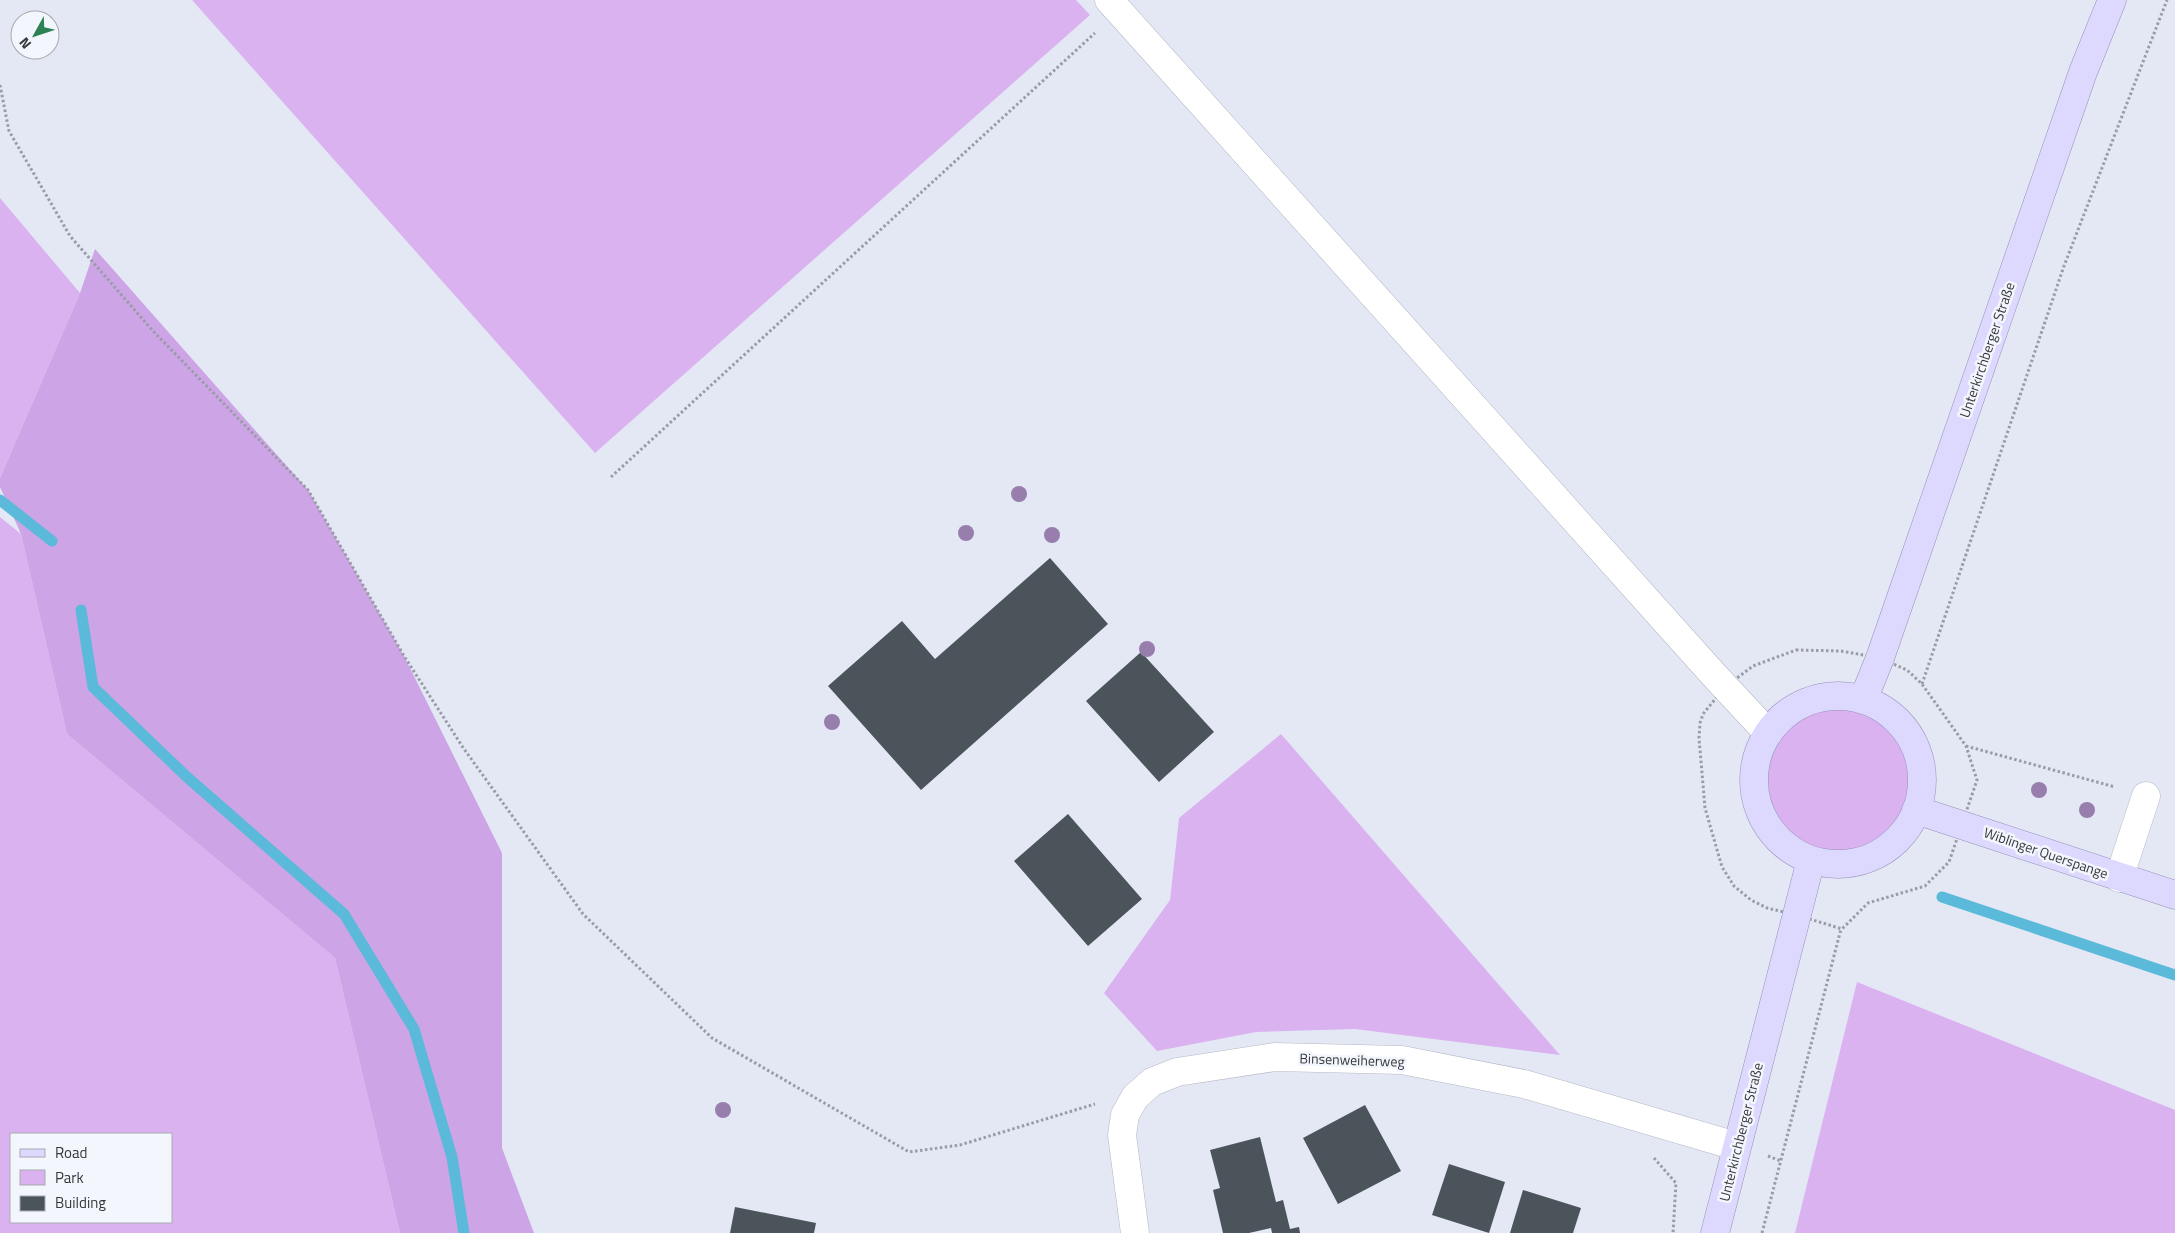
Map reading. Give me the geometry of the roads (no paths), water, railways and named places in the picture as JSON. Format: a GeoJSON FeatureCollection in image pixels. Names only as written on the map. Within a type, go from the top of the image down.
{"type":"FeatureCollection","features":[{"type":"Feature","properties":{"kind":"main road","name":"Unterkirchberger Straße"},"geometry":{"type":"LineString","coordinates":[[1863,700],[1880,658],[2083,72],[2112,0]]}},
{"type":"Feature","properties":{"kind":"main road"},"geometry":{"type":"LineString","coordinates":[[1836,696],[1863,700],[1888,712],[1907,732],[1918,757],[1922,785],[1916,810],[1904,833],[1884,850],[1861,861],[1836,864],[1811,860],[1788,848],[1770,830],[1758,807],[1755,794],[1757,756],[1768,733],[1785,714],[1810,701],[1836,696]]}},
{"type":"Feature","properties":{"kind":"main road","name":"Wiblinger Querspange"},"geometry":{"type":"LineString","coordinates":[[1916,810],[2175,895]]}},
{"type":"Feature","properties":{"kind":"main road","name":"Unterkirchberger Straße"},"geometry":{"type":"LineString","coordinates":[[1716,1233],[1736,1146],[1811,860]]}},
{"type":"Feature","properties":{"kind":"street"},"geometry":{"type":"LineString","coordinates":[[1114,5],[1725,688],[1768,733]]}},
{"type":"Feature","properties":{"kind":"street"},"geometry":{"type":"LineString","coordinates":[[2120,878],[2146,796]]}},
{"type":"Feature","properties":{"kind":"street","name":"Binsenweiherweg"},"geometry":{"type":"LineString","coordinates":[[1135,1233],[1122,1135],[1125,1115],[1135,1097],[1152,1082],[1177,1072],[1275,1057],[1402,1060],[1524,1084],[1736,1146]]}},
{"type":"Feature","properties":{"kind":"waterway"},"geometry":{"type":"LineString","coordinates":[[0,500],[52,541]]}},
{"type":"Feature","properties":{"kind":"waterway"},"geometry":{"type":"LineString","coordinates":[[81,610],[93,687],[187,777],[344,914],[414,1029],[452,1157],[464,1233]]}},
{"type":"Feature","properties":{"kind":"waterway"},"geometry":{"type":"LineString","coordinates":[[1942,897],[2175,975]]}}]}
